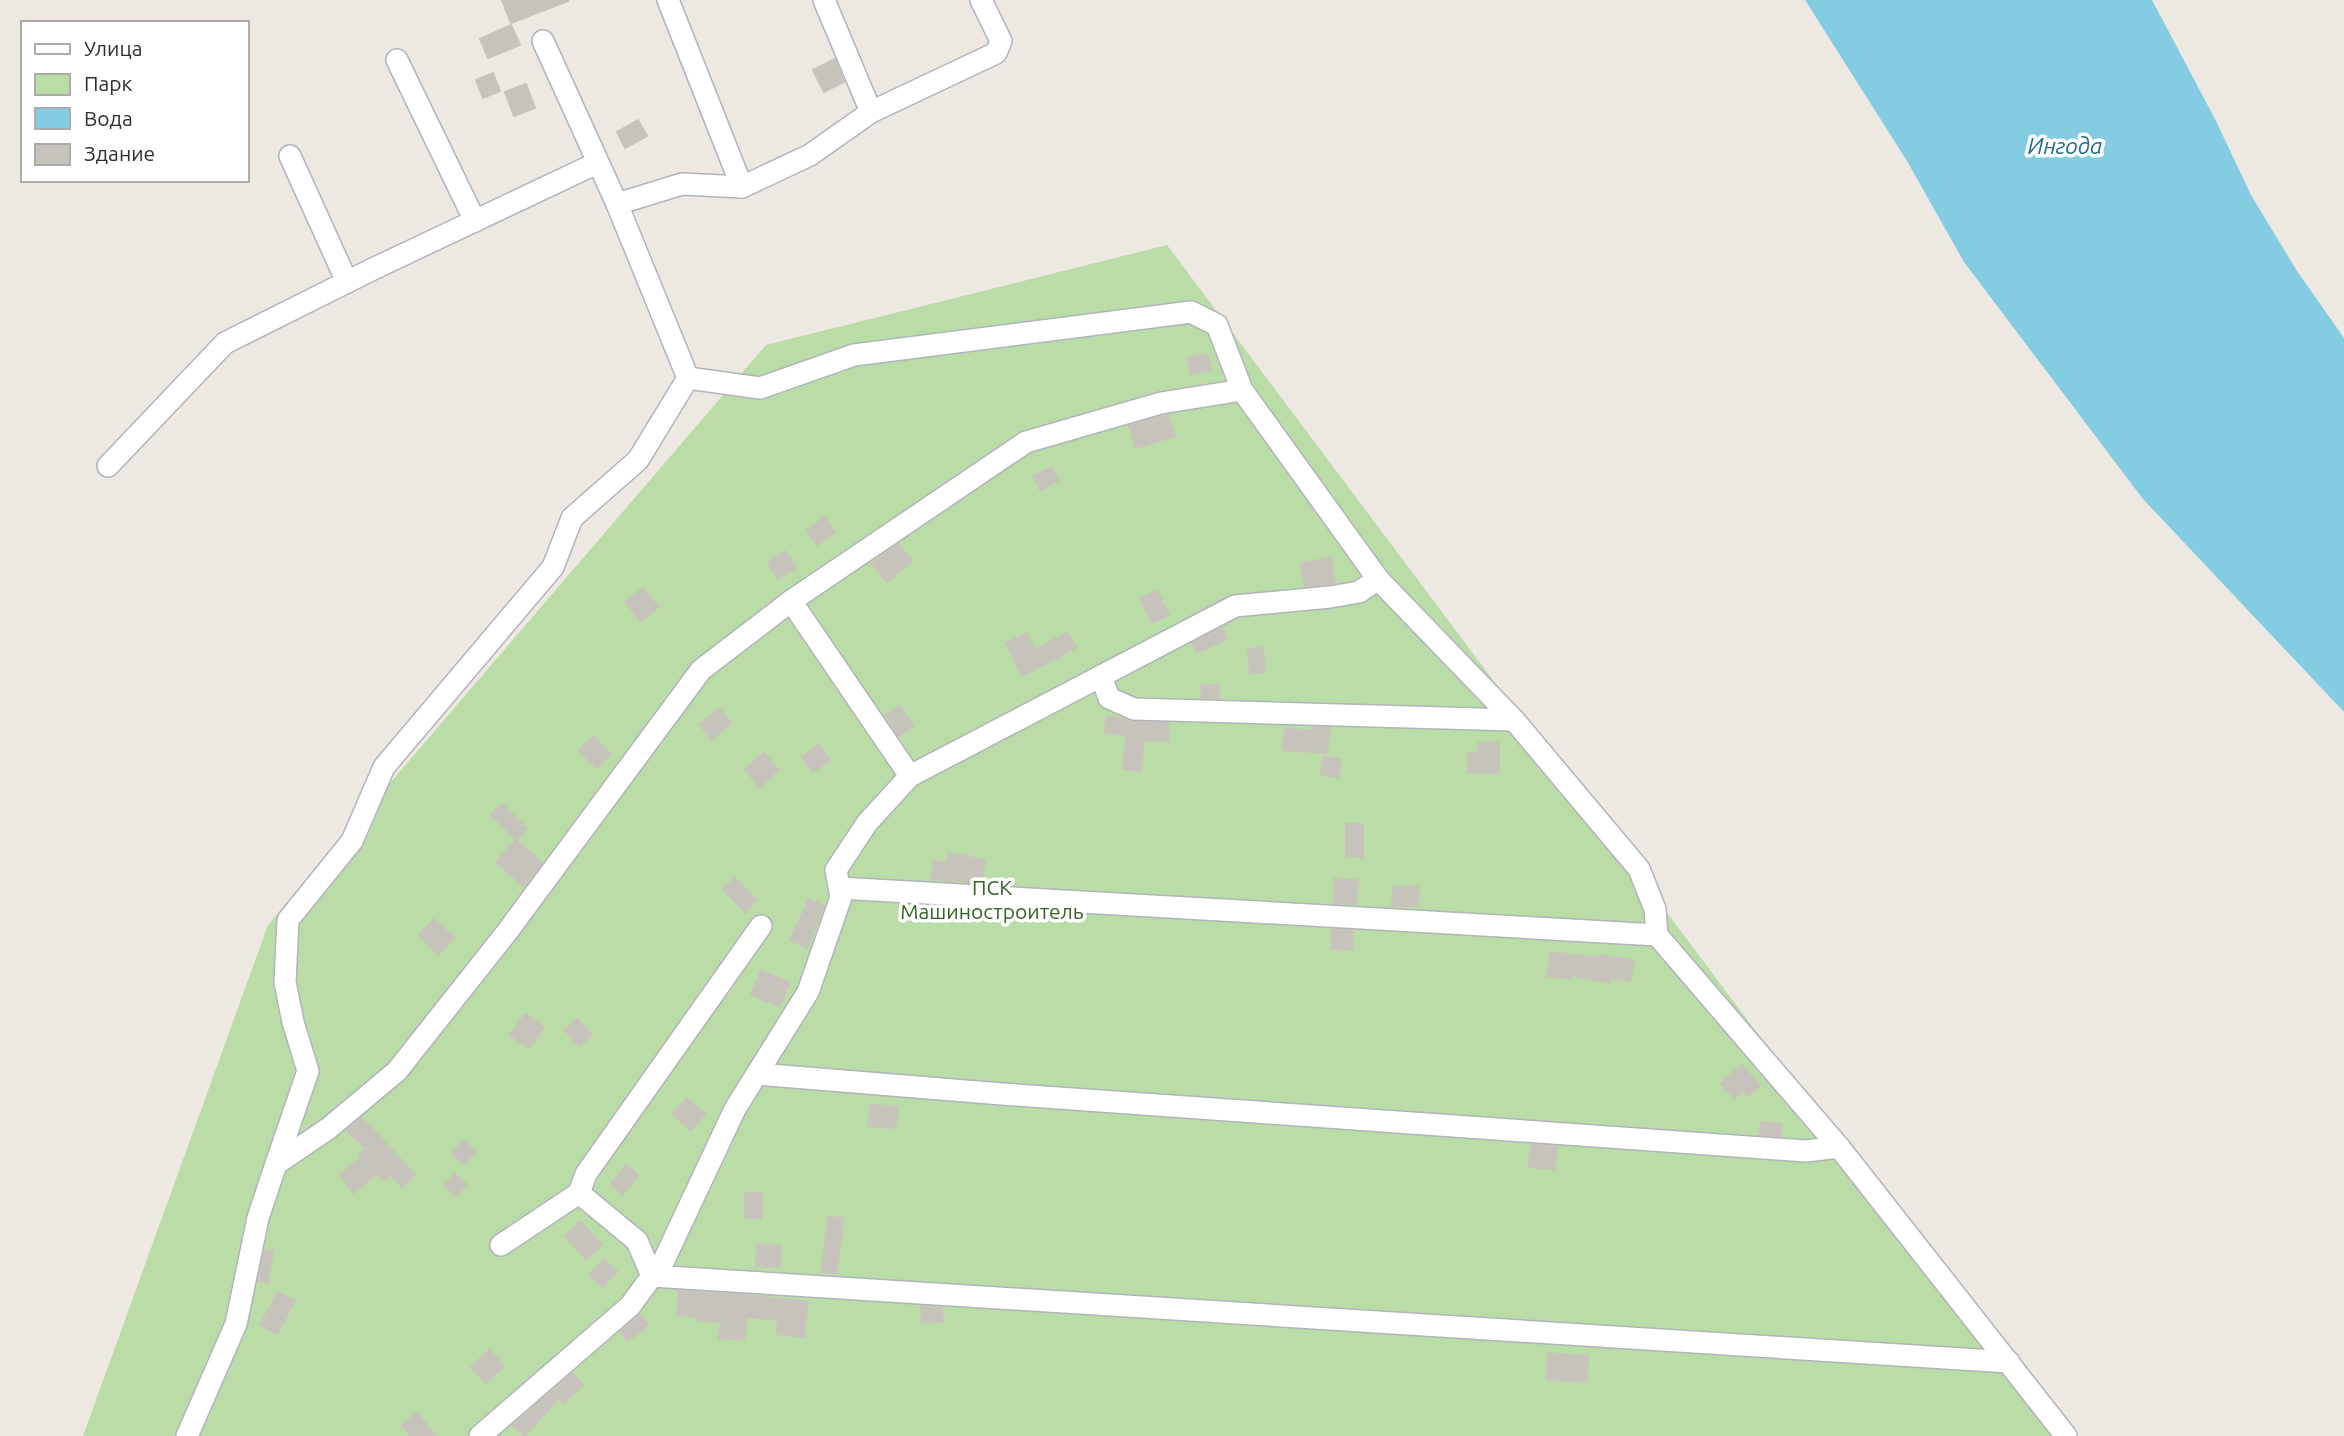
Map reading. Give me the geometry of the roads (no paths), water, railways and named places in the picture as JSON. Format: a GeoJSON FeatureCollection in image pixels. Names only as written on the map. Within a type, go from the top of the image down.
{"type":"FeatureCollection","features":[{"type":"Feature","properties":{"kind":"street"},"geometry":{"type":"LineString","coordinates":[[668,0],[742,187]]}},
{"type":"Feature","properties":{"kind":"street"},"geometry":{"type":"LineString","coordinates":[[824,0],[871,112]]}},
{"type":"Feature","properties":{"kind":"street"},"geometry":{"type":"LineString","coordinates":[[617,204],[682,184],[742,187],[810,155],[871,112],[996,53],[1000,41],[981,0]]}},
{"type":"Feature","properties":{"kind":"street"},"geometry":{"type":"LineString","coordinates":[[542,41],[617,204],[688,378]]}},
{"type":"Feature","properties":{"kind":"street"},"geometry":{"type":"LineString","coordinates":[[397,60],[475,221]]}},
{"type":"Feature","properties":{"kind":"street"},"geometry":{"type":"LineString","coordinates":[[290,156],[347,282]]}},
{"type":"Feature","properties":{"kind":"street"},"geometry":{"type":"LineString","coordinates":[[108,466],[225,343],[597,163]]}},
{"type":"Feature","properties":{"kind":"street"},"geometry":{"type":"LineString","coordinates":[[688,378],[761,388],[854,355],[1191,312],[1217,325],[1242,390],[1378,579],[1514,720],[1639,869],[1655,909],[1657,935],[1839,1147],[2066,1436]]}},
{"type":"Feature","properties":{"kind":"street"},"geometry":{"type":"LineString","coordinates":[[187,1436],[236,1324],[258,1218],[307,1071],[285,982],[288,920],[352,841],[384,767],[553,567],[572,518],[638,460],[688,378]]}},
{"type":"Feature","properties":{"kind":"street"},"geometry":{"type":"LineString","coordinates":[[276,1164],[329,1128],[397,1072],[507,932],[701,670],[791,601],[1026,442],[1161,403],[1242,390]]}},
{"type":"Feature","properties":{"kind":"street"},"geometry":{"type":"LineString","coordinates":[[480,1436],[630,1306],[664,1260],[735,1109],[808,992],[841,897],[836,870],[867,823],[910,776],[1235,606],[1359,592],[1378,579]]}},
{"type":"Feature","properties":{"kind":"street"},"geometry":{"type":"LineString","coordinates":[[791,601],[910,776]]}},
{"type":"Feature","properties":{"kind":"street"},"geometry":{"type":"LineString","coordinates":[[1101,676],[1109,698],[1134,709],[1514,720]]}},
{"type":"Feature","properties":{"kind":"street"},"geometry":{"type":"LineString","coordinates":[[839,888],[1657,935]]}},
{"type":"Feature","properties":{"kind":"street"},"geometry":{"type":"LineString","coordinates":[[501,1245],[579,1193],[586,1174],[761,926]]}},
{"type":"Feature","properties":{"kind":"street"},"geometry":{"type":"LineString","coordinates":[[757,1074],[1807,1151],[1839,1147]]}},
{"type":"Feature","properties":{"kind":"street"},"geometry":{"type":"LineString","coordinates":[[579,1193],[637,1241],[652,1276]]}},
{"type":"Feature","properties":{"kind":"street"},"geometry":{"type":"LineString","coordinates":[[652,1276],[2009,1362]]}},
{"type":"Feature","properties":{"kind":"water","name":"Ингода"},"geometry":{"type":"Polygon","coordinates":[[[1805,0],[2152,0],[2215,119],[2251,195],[2297,271],[2344,338],[2344,712],[2143,499],[1964,262],[1907,161],[1805,0]]]}},
{"type":"Feature","properties":{"kind":"park label","name":"ПСК Машиностроитель"},"geometry":{"type":"Point","coordinates":[992,900]}}]}
